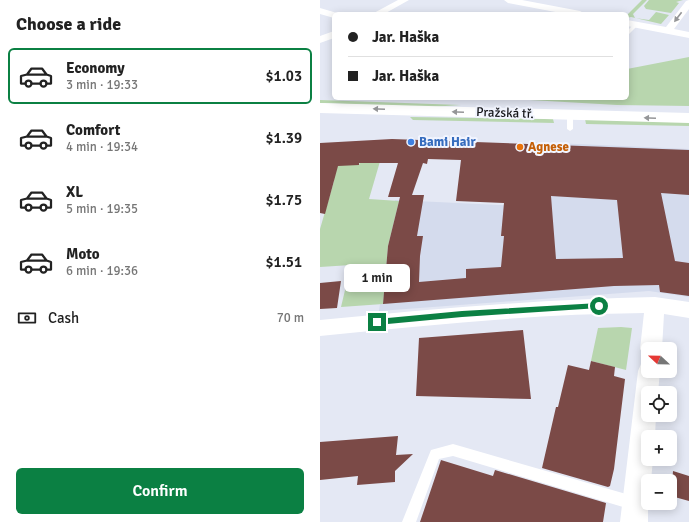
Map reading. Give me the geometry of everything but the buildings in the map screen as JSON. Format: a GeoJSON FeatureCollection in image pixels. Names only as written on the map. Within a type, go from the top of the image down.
{"type":"FeatureCollection","features":[{"type":"Feature","properties":{"kind":"street"},"geometry":{"type":"LineString","coordinates":[[381,12],[405,0]]}},
{"type":"Feature","properties":{"kind":"street"},"geometry":{"type":"LineString","coordinates":[[508,0],[522,1],[571,12]]}},
{"type":"Feature","properties":{"kind":"street"},"geometry":{"type":"LineString","coordinates":[[513,10],[522,1]]}},
{"type":"Feature","properties":{"kind":"street"},"geometry":{"type":"LineString","coordinates":[[668,31],[689,3]]}},
{"type":"Feature","properties":{"kind":"street"},"geometry":{"type":"LineString","coordinates":[[320,11],[332,14]]}},
{"type":"Feature","properties":{"kind":"street"},"geometry":{"type":"LineString","coordinates":[[630,24],[689,35]]}},
{"type":"Feature","properties":{"kind":"street"},"geometry":{"type":"LineString","coordinates":[[320,40],[332,35]]}},
{"type":"Feature","properties":{"kind":"street","name":"Pražská tř."},"geometry":{"type":"LineString","coordinates":[[320,108],[570,122],[689,132]]}},
{"type":"Feature","properties":{"kind":"street","name":"Pražská tř."},"geometry":{"type":"LineString","coordinates":[[320,120],[570,122],[689,118]]}},
{"type":"Feature","properties":{"kind":"street"},"geometry":{"type":"LineString","coordinates":[[652,342],[655,305]]}},
{"type":"Feature","properties":{"kind":"street"},"geometry":{"type":"LineString","coordinates":[[320,328],[486,312],[584,306],[655,305],[689,310]]}},
{"type":"Feature","properties":{"kind":"street"},"geometry":{"type":"LineString","coordinates":[[635,513],[648,378]]}},
{"type":"Feature","properties":{"kind":"lane"},"geometry":{"type":"LineString","coordinates":[[409,522],[435,454],[453,450],[635,513]]}},
{"type":"Feature","properties":{"kind":"shaded area"},"geometry":{"type":"Polygon","coordinates":[[[532,142],[689,149],[689,297],[649,291],[379,311],[395,200],[521,206],[532,142]]]}},
{"type":"Feature","properties":{"kind":"green space"},"geometry":{"type":"Polygon","coordinates":[[[642,0],[647,0],[633,14],[635,18],[629,18],[629,13],[642,0]]]}},
{"type":"Feature","properties":{"kind":"green space"},"geometry":{"type":"Polygon","coordinates":[[[649,0],[683,0],[676,2],[679,3],[671,13],[646,9],[644,6],[649,0]]]}},
{"type":"Feature","properties":{"kind":"green space"},"geometry":{"type":"Polygon","coordinates":[[[656,12],[669,15],[661,24],[636,18],[649,20],[656,12]]]}},
{"type":"Feature","properties":{"kind":"green space"},"geometry":{"type":"Polygon","coordinates":[[[689,57],[689,106],[617,105],[531,100],[629,100],[629,69],[689,57]]]}},
{"type":"Feature","properties":{"kind":"green space"},"geometry":{"type":"Polygon","coordinates":[[[320,100],[461,105],[430,107],[320,103],[320,100]]]}},
{"type":"Feature","properties":{"kind":"green space"},"geometry":{"type":"Polygon","coordinates":[[[410,117],[553,119],[554,123],[413,120],[410,117]]]}},
{"type":"Feature","properties":{"kind":"green space"},"geometry":{"type":"Polygon","coordinates":[[[585,119],[689,122],[689,126],[586,124],[585,119]]]}},
{"type":"Feature","properties":{"kind":"green space"},"geometry":{"type":"Polygon","coordinates":[[[381,158],[369,199],[399,201],[388,246],[383,304],[341,307],[351,265],[320,267],[320,229],[334,181],[320,165],[359,165],[361,159],[381,158]]]}},
{"type":"Feature","properties":{"kind":"green space"},"geometry":{"type":"Polygon","coordinates":[[[598,328],[632,328],[626,370],[591,361],[598,328]]]}},
{"type":"Feature","properties":{"kind":"place","name":"Bami Hair"},"geometry":{"type":"Point","coordinates":[411,142]}},
{"type":"Feature","properties":{"kind":"place","name":"Agnese"},"geometry":{"type":"Point","coordinates":[520,147]}},
{"type":"Feature","properties":{"kind":"route"},"geometry":{"type":"LineString","coordinates":[[377,322],[462,314],[599,306]]}}]}
